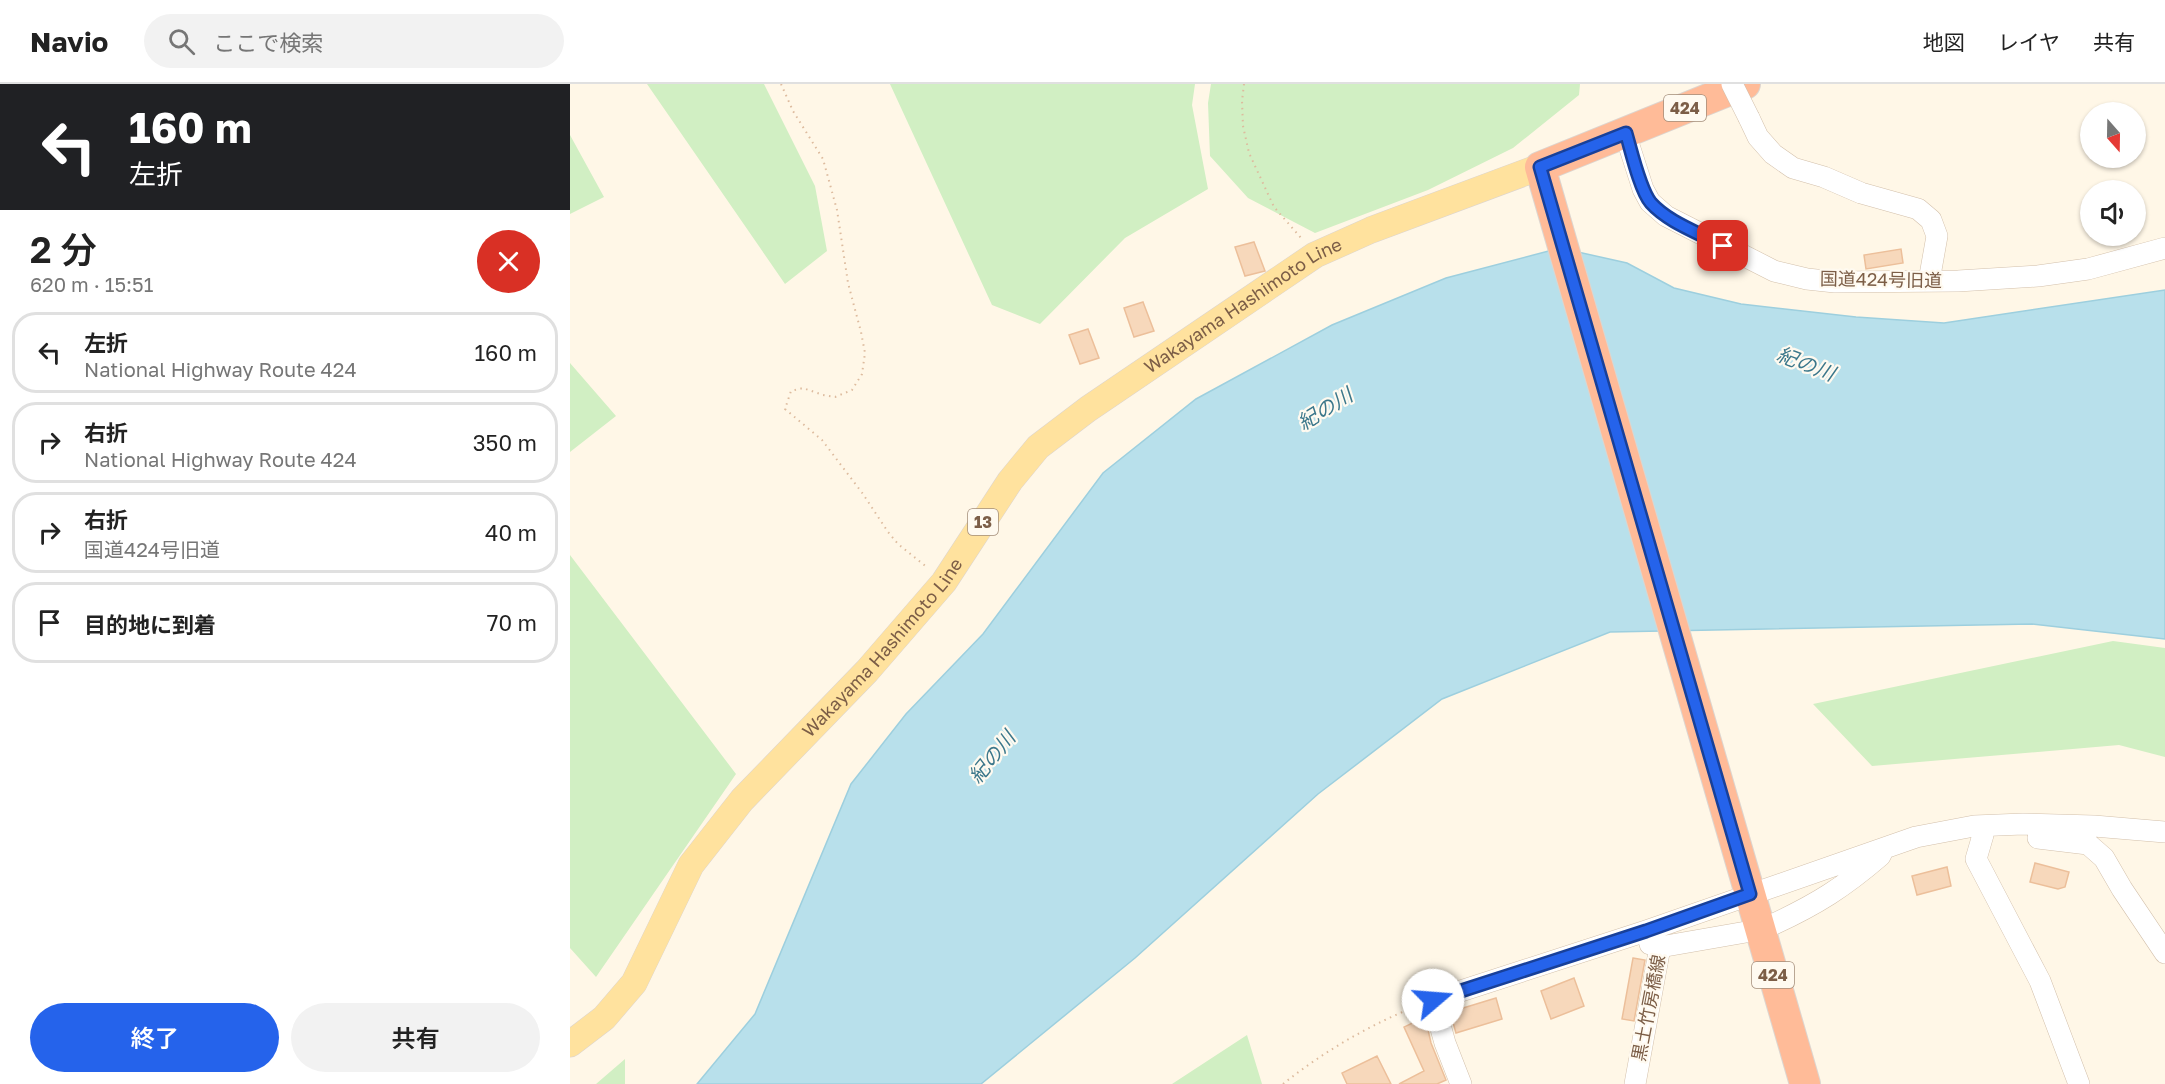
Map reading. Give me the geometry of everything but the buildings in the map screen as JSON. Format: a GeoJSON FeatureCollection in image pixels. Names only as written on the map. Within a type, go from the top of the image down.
{"type":"FeatureCollection","features":[{"type":"Feature","properties":{"kind":"highway","name":"424"},"geometry":{"type":"LineString","coordinates":[[1745,84],[1540,167],[1804,1084]]}},
{"type":"Feature","properties":{"kind":"main road","name":"Wakayama Hashimoto Line"},"geometry":{"type":"LineString","coordinates":[[570,1044],[604,1018],[634,983],[691,865],[742,800],[867,670],[945,582],[1010,481],[1038,447],[1088,409],[1315,255],[1371,230],[1540,167]]}},
{"type":"Feature","properties":{"kind":"street"},"geometry":{"type":"LineString","coordinates":[[1732,84],[1758,137],[1773,154],[1793,168],[1824,177],[1861,194],[1918,210],[1931,220],[1938,236],[1929,281]]}},
{"type":"Feature","properties":{"kind":"street","name":"国道424号旧道"},"geometry":{"type":"LineString","coordinates":[[1626,133],[1643,189],[1650,202],[1666,216],[1774,271],[1807,279],[1835,282],[1958,281],[2058,273],[2088,269],[2165,248]]}},
{"type":"Feature","properties":{"kind":"street"},"geometry":{"type":"LineString","coordinates":[[1461,1084],[1445,1042],[1433,1000],[1646,931],[1746,880],[1884,848],[1916,837],[1974,826],[2024,824],[2094,826],[2165,832]]}},
{"type":"Feature","properties":{"kind":"street"},"geometry":{"type":"LineString","coordinates":[[1948,831],[2068,840],[2088,844],[2104,858],[2122,890],[2165,953]]}},
{"type":"Feature","properties":{"kind":"street"},"geometry":{"type":"LineString","coordinates":[[1983,835],[1976,859],[2040,981],[2079,1084]]}},
{"type":"Feature","properties":{"kind":"street"},"geometry":{"type":"LineString","coordinates":[[1774,924],[1811,907],[1846,885],[1880,856],[1884,848]]}},
{"type":"Feature","properties":{"kind":"street"},"geometry":{"type":"LineString","coordinates":[[1646,931],[1650,944],[1660,947]]}},
{"type":"Feature","properties":{"kind":"street","name":"黒土竹房橋線"},"geometry":{"type":"LineString","coordinates":[[1635,1084],[1660,947],[1746,932]]}},
{"type":"Feature","properties":{"kind":"path"},"geometry":{"type":"LineString","coordinates":[[781,84],[794,111],[823,159],[837,210],[848,283],[865,353],[862,374],[852,390],[835,397],[803,388],[791,391],[785,409],[822,440],[898,544],[945,582]]}},
{"type":"Feature","properties":{"kind":"path"},"geometry":{"type":"LineString","coordinates":[[1244,84],[1243,126],[1250,153],[1274,207],[1315,255]]}},
{"type":"Feature","properties":{"kind":"path"},"geometry":{"type":"LineString","coordinates":[[1283,1084],[1312,1060],[1392,1016],[1433,1000]]}},
{"type":"Feature","properties":{"kind":"green space"},"geometry":{"type":"Polygon","coordinates":[[[647,84],[764,84],[815,186],[827,251],[785,284],[647,84]]]}},
{"type":"Feature","properties":{"kind":"green space"},"geometry":{"type":"Polygon","coordinates":[[[890,84],[1195,84],[1192,105],[1208,189],[1125,238],[1040,324],[992,305],[890,84]]]}},
{"type":"Feature","properties":{"kind":"green space"},"geometry":{"type":"Polygon","coordinates":[[[1211,84],[1580,84],[1579,95],[1513,148],[1428,190],[1315,233],[1248,198],[1210,156],[1208,103],[1211,84]]]}},
{"type":"Feature","properties":{"kind":"green space"},"geometry":{"type":"Polygon","coordinates":[[[570,135],[604,197],[570,214],[570,135]]]}},
{"type":"Feature","properties":{"kind":"green space"},"geometry":{"type":"Polygon","coordinates":[[[570,363],[616,416],[570,452],[570,363]]]}},
{"type":"Feature","properties":{"kind":"green space"},"geometry":{"type":"Polygon","coordinates":[[[570,555],[736,774],[596,977],[570,948],[570,555]]]}},
{"type":"Feature","properties":{"kind":"green space"},"geometry":{"type":"Polygon","coordinates":[[[2113,641],[2165,648],[2165,757],[2119,745],[1872,766],[1813,704],[2113,641]]]}},
{"type":"Feature","properties":{"kind":"green space"},"geometry":{"type":"Polygon","coordinates":[[[1247,1035],[1262,1084],[1172,1084],[1247,1035]]]}},
{"type":"Feature","properties":{"kind":"green space"},"geometry":{"type":"Polygon","coordinates":[[[625,1059],[625,1084],[596,1084],[625,1059]]]}},
{"type":"Feature","properties":{"kind":"water","name":"紀の川"},"geometry":{"type":"Polygon","coordinates":[[[1560,248],[1627,263],[1674,288],[1741,304],[1856,317],[1944,323],[2165,290],[2165,639],[2032,624],[1610,632],[1442,699],[1318,794],[1135,958],[981,1084],[697,1084],[755,1014],[851,784],[906,714],[983,634],[1103,473],[1196,399],[1332,325],[1446,278],[1560,248]]]}},
{"type":"Feature","properties":{"kind":"route"},"geometry":{"type":"LineString","coordinates":[[1433,1000],[1646,931],[1750,894],[1540,167],[1626,133],[1643,189],[1650,202],[1666,216],[1723,246]]}}]}
